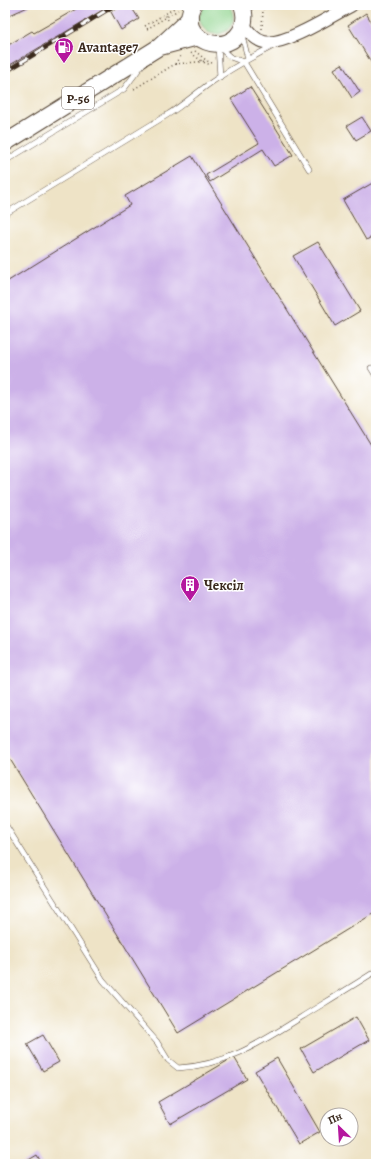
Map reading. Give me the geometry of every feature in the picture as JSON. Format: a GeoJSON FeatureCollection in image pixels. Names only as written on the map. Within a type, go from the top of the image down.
{"type":"FeatureCollection","features":[{"type":"Feature","properties":{"kind":"main road"},"geometry":{"type":"LineString","coordinates":[[189,10],[191,27],[196,43],[217,44],[232,40],[253,10]]}},
{"type":"Feature","properties":{"kind":"main road","name":"Р-56"},"geometry":{"type":"LineString","coordinates":[[5,143],[154,50],[189,10]]}},
{"type":"Feature","properties":{"kind":"main road","name":"Р-56"},"geometry":{"type":"LineString","coordinates":[[154,50],[196,43]]}},
{"type":"Feature","properties":{"kind":"street"},"geometry":{"type":"LineString","coordinates":[[253,10],[250,34],[264,42],[284,40],[352,5]]}},
{"type":"Feature","properties":{"kind":"lane"},"geometry":{"type":"LineString","coordinates":[[253,10],[246,60],[309,168]]}},
{"type":"Feature","properties":{"kind":"lane"},"geometry":{"type":"LineString","coordinates":[[5,214],[173,111],[246,60],[284,40]]}},
{"type":"Feature","properties":{"kind":"lane"},"geometry":{"type":"LineString","coordinates":[[217,44],[230,57],[246,60]]}},
{"type":"Feature","properties":{"kind":"lane"},"geometry":{"type":"LineString","coordinates":[[217,44],[220,77]]}},
{"type":"Feature","properties":{"kind":"lane"},"geometry":{"type":"LineString","coordinates":[[5,161],[124,89],[154,50]]}},
{"type":"Feature","properties":{"kind":"lane"},"geometry":{"type":"LineString","coordinates":[[371,368],[376,376]]}},
{"type":"Feature","properties":{"kind":"lane"},"geometry":{"type":"LineString","coordinates":[[5,824],[103,980],[157,1042],[168,1060],[178,1068],[195,1067],[222,1061],[250,1049],[376,971]]}},
{"type":"Feature","properties":{"kind":"path"},"geometry":{"type":"LineString","coordinates":[[147,29],[189,10]]}},
{"type":"Feature","properties":{"kind":"path"},"geometry":{"type":"LineString","coordinates":[[145,26],[165,14]]}},
{"type":"Feature","properties":{"kind":"path"},"geometry":{"type":"LineString","coordinates":[[196,43],[207,61]]}},
{"type":"Feature","properties":{"kind":"path"},"geometry":{"type":"LineString","coordinates":[[130,92],[175,64],[182,54]]}},
{"type":"Feature","properties":{"kind":"path"},"geometry":{"type":"LineString","coordinates":[[175,64],[207,61],[212,63]]}},
{"type":"Feature","properties":{"kind":"green space"},"geometry":{"type":"Polygon","coordinates":[[[205,5],[229,5],[233,15],[232,23],[228,29],[222,33],[215,34],[208,32],[202,26],[199,16],[205,5]]]}},
{"type":"Feature","properties":{"kind":"building"},"geometry":{"type":"Polygon","coordinates":[[[5,5],[30,6],[10,15],[5,20],[5,5]]]}},
{"type":"Feature","properties":{"kind":"building"},"geometry":{"type":"Polygon","coordinates":[[[74,5],[111,5],[5,68],[5,47],[32,31],[34,33],[76,9],[74,5]]]}},
{"type":"Feature","properties":{"kind":"building"},"geometry":{"type":"Polygon","coordinates":[[[123,5],[130,5],[139,19],[121,30],[111,12],[123,5]]]}},
{"type":"Feature","properties":{"kind":"building"},"geometry":{"type":"Polygon","coordinates":[[[366,13],[376,30],[376,70],[348,25],[366,13]]]}},
{"type":"Feature","properties":{"kind":"building"},"geometry":{"type":"Polygon","coordinates":[[[342,64],[360,92],[352,98],[334,69],[342,64]]]}},
{"type":"Feature","properties":{"kind":"building"},"geometry":{"type":"Polygon","coordinates":[[[250,87],[293,155],[274,166],[263,149],[210,182],[206,175],[259,143],[231,99],[250,87]]]}},
{"type":"Feature","properties":{"kind":"building"},"geometry":{"type":"Polygon","coordinates":[[[362,117],[371,131],[356,140],[347,126],[362,117]]]}},
{"type":"Feature","properties":{"kind":"building","name":"Чексіл"},"geometry":{"type":"Polygon","coordinates":[[[192,156],[376,453],[376,912],[178,1033],[5,751],[5,283],[130,205],[125,196],[192,156]]]}},
{"type":"Feature","properties":{"kind":"building"},"geometry":{"type":"Polygon","coordinates":[[[376,181],[376,235],[366,240],[343,200],[376,181]]]}},
{"type":"Feature","properties":{"kind":"building"},"geometry":{"type":"Polygon","coordinates":[[[318,242],[360,311],[335,326],[293,256],[318,242]]]}},
{"type":"Feature","properties":{"kind":"building"},"geometry":{"type":"Polygon","coordinates":[[[356,1017],[369,1040],[314,1072],[301,1049],[356,1017]]]}},
{"type":"Feature","properties":{"kind":"building"},"geometry":{"type":"Polygon","coordinates":[[[43,1035],[59,1062],[43,1071],[27,1044],[43,1035]]]}},
{"type":"Feature","properties":{"kind":"building"},"geometry":{"type":"Polygon","coordinates":[[[234,1057],[247,1079],[170,1124],[158,1102],[234,1057]]]}},
{"type":"Feature","properties":{"kind":"building"},"geometry":{"type":"Polygon","coordinates":[[[277,1058],[319,1133],[299,1144],[255,1071],[277,1058]]]}},
{"type":"Feature","properties":{"kind":"building"},"geometry":{"type":"Polygon","coordinates":[[[37,1155],[42,1164],[22,1164],[37,1155]]]}},
{"type":"Feature","properties":{"kind":"railway"},"geometry":{"type":"LineString","coordinates":[[5,72],[115,5]]}},
{"type":"Feature","properties":{"kind":"place","name":"Avantage7"},"geometry":{"type":"Point","coordinates":[64,64]}},
{"type":"Feature","properties":{"kind":"place","name":"Чексіл"},"geometry":{"type":"Point","coordinates":[190,602]}}]}
